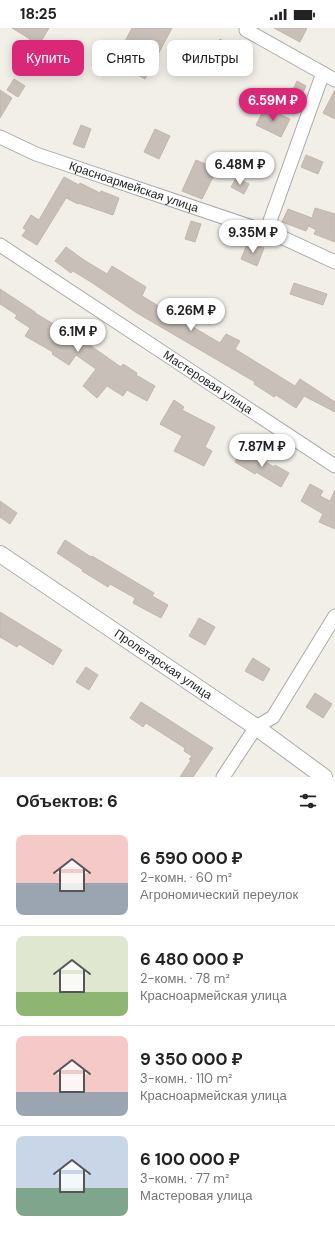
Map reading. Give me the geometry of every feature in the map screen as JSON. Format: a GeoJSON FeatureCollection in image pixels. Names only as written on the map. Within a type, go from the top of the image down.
{"type":"FeatureCollection","features":[{"type":"Feature","properties":{"kind":"street"},"geometry":{"type":"LineString","coordinates":[[246,30],[335,80]]}},
{"type":"Feature","properties":{"kind":"street"},"geometry":{"type":"LineString","coordinates":[[266,232],[323,73]]}},
{"type":"Feature","properties":{"kind":"street","name":"Красноармейская улица"},"geometry":{"type":"LineString","coordinates":[[0,137],[36,154],[266,232],[335,262]]}},
{"type":"Feature","properties":{"kind":"street","name":"Мастеровая улица"},"geometry":{"type":"LineString","coordinates":[[0,245],[335,466]]}},
{"type":"Feature","properties":{"kind":"street","name":"Пролетарская улица"},"geometry":{"type":"LineString","coordinates":[[0,554],[256,727],[324,777]]}},
{"type":"Feature","properties":{"kind":"street"},"geometry":{"type":"LineString","coordinates":[[223,777],[256,727],[272,717],[335,616]]}},
{"type":"Feature","properties":{"kind":"building"},"geometry":{"type":"Polygon","coordinates":[[[12,28],[49,28],[42,40],[29,40],[30,39],[12,28]]]}},
{"type":"Feature","properties":{"kind":"building"},"geometry":{"type":"Polygon","coordinates":[[[132,28],[172,28],[159,53],[159,40],[126,40],[132,28]]]}},
{"type":"Feature","properties":{"kind":"building"},"geometry":{"type":"Polygon","coordinates":[[[274,28],[307,28],[300,42],[274,28]]]}},
{"type":"Feature","properties":{"kind":"building"},"geometry":{"type":"Polygon","coordinates":[[[140,76],[147,76],[145,79],[140,76]]]}},
{"type":"Feature","properties":{"kind":"building"},"geometry":{"type":"Polygon","coordinates":[[[14,79],[25,86],[18,97],[7,90],[14,79]]]}},
{"type":"Feature","properties":{"kind":"building"},"geometry":{"type":"Polygon","coordinates":[[[297,81],[306,86],[299,101],[290,96],[297,81]]]}},
{"type":"Feature","properties":{"kind":"building"},"geometry":{"type":"Polygon","coordinates":[[[0,90],[12,98],[0,118],[0,90]]]}},
{"type":"Feature","properties":{"kind":"building"},"geometry":{"type":"Polygon","coordinates":[[[335,90],[335,119],[323,113],[335,90]]]}},
{"type":"Feature","properties":{"kind":"building"},"geometry":{"type":"Polygon","coordinates":[[[265,107],[290,119],[281,137],[256,125],[265,107]]]}},
{"type":"Feature","properties":{"kind":"building"},"geometry":{"type":"Polygon","coordinates":[[[81,125],[91,129],[84,148],[73,144],[81,125]]]}},
{"type":"Feature","properties":{"kind":"building"},"geometry":{"type":"Polygon","coordinates":[[[155,129],[170,136],[159,159],[144,152],[155,129]]]}},
{"type":"Feature","properties":{"kind":"building"},"geometry":{"type":"Polygon","coordinates":[[[306,155],[323,162],[318,174],[301,167],[306,155]]]}},
{"type":"Feature","properties":{"kind":"building"},"geometry":{"type":"Polygon","coordinates":[[[196,160],[217,169],[202,199],[182,191],[196,160]]]}},
{"type":"Feature","properties":{"kind":"building"},"geometry":{"type":"Polygon","coordinates":[[[64,177],[79,185],[80,183],[100,193],[101,191],[119,198],[113,215],[78,204],[66,198],[37,245],[22,236],[26,230],[23,228],[31,215],[39,220],[64,177]]]}},
{"type":"Feature","properties":{"kind":"building"},"geometry":{"type":"Polygon","coordinates":[[[236,178],[249,184],[244,194],[231,187],[236,178]]]}},
{"type":"Feature","properties":{"kind":"building"},"geometry":{"type":"Polygon","coordinates":[[[315,208],[335,214],[335,242],[314,234],[316,230],[309,225],[306,231],[282,222],[288,209],[312,218],[315,208]]]}},
{"type":"Feature","properties":{"kind":"building"},"geometry":{"type":"Polygon","coordinates":[[[191,221],[201,224],[195,242],[185,239],[191,221]]]}},
{"type":"Feature","properties":{"kind":"building"},"geometry":{"type":"Polygon","coordinates":[[[248,242],[264,248],[257,266],[241,259],[248,242]]]}},
{"type":"Feature","properties":{"kind":"building"},"geometry":{"type":"Polygon","coordinates":[[[66,247],[107,274],[112,266],[146,287],[142,296],[220,343],[226,334],[240,341],[235,349],[295,386],[300,379],[335,402],[335,412],[304,396],[296,408],[276,395],[274,397],[254,384],[255,382],[137,313],[73,271],[71,273],[55,261],[66,247]]]}},
{"type":"Feature","properties":{"kind":"building"},"geometry":{"type":"Polygon","coordinates":[[[294,283],[327,294],[323,305],[290,294],[294,283]]]}},
{"type":"Feature","properties":{"kind":"building"},"geometry":{"type":"Polygon","coordinates":[[[0,289],[35,313],[67,332],[68,330],[121,367],[123,364],[137,373],[136,375],[155,386],[147,401],[127,390],[123,396],[107,386],[97,398],[83,386],[96,369],[76,355],[69,365],[52,354],[53,352],[25,336],[30,328],[15,318],[17,315],[0,304],[0,289]]]}},
{"type":"Feature","properties":{"kind":"building"},"geometry":{"type":"Polygon","coordinates":[[[174,400],[184,407],[182,410],[215,427],[205,447],[212,451],[204,466],[174,451],[182,436],[160,424],[174,400]]]}},
{"type":"Feature","properties":{"kind":"building"},"geometry":{"type":"Polygon","coordinates":[[[243,448],[274,467],[275,465],[289,473],[281,487],[256,472],[255,474],[235,462],[243,448]]]}},
{"type":"Feature","properties":{"kind":"building"},"geometry":{"type":"Polygon","coordinates":[[[310,484],[323,491],[320,496],[330,501],[335,490],[335,529],[319,522],[323,514],[301,501],[310,484]]]}},
{"type":"Feature","properties":{"kind":"building"},"geometry":{"type":"Polygon","coordinates":[[[0,501],[17,513],[10,524],[0,517],[0,501]]]}},
{"type":"Feature","properties":{"kind":"building"},"geometry":{"type":"Polygon","coordinates":[[[65,540],[91,557],[92,556],[154,593],[152,596],[168,605],[161,618],[133,603],[135,598],[110,584],[108,587],[57,553],[65,540]]]}},
{"type":"Feature","properties":{"kind":"building"},"geometry":{"type":"Polygon","coordinates":[[[0,612],[62,650],[53,665],[19,644],[17,647],[0,637],[0,612]]]}},
{"type":"Feature","properties":{"kind":"building"},"geometry":{"type":"Polygon","coordinates":[[[199,618],[215,627],[205,645],[189,636],[199,618]]]}},
{"type":"Feature","properties":{"kind":"building"},"geometry":{"type":"Polygon","coordinates":[[[253,658],[270,669],[263,681],[245,671],[253,658]]]}},
{"type":"Feature","properties":{"kind":"building"},"geometry":{"type":"Polygon","coordinates":[[[86,667],[98,675],[89,690],[76,682],[86,667]]]}},
{"type":"Feature","properties":{"kind":"building"},"geometry":{"type":"Polygon","coordinates":[[[315,693],[332,704],[323,718],[306,707],[315,693]]]}},
{"type":"Feature","properties":{"kind":"building"},"geometry":{"type":"Polygon","coordinates":[[[141,702],[213,748],[193,777],[180,777],[192,756],[184,751],[185,748],[146,723],[143,727],[130,718],[141,702]]]}}]}
